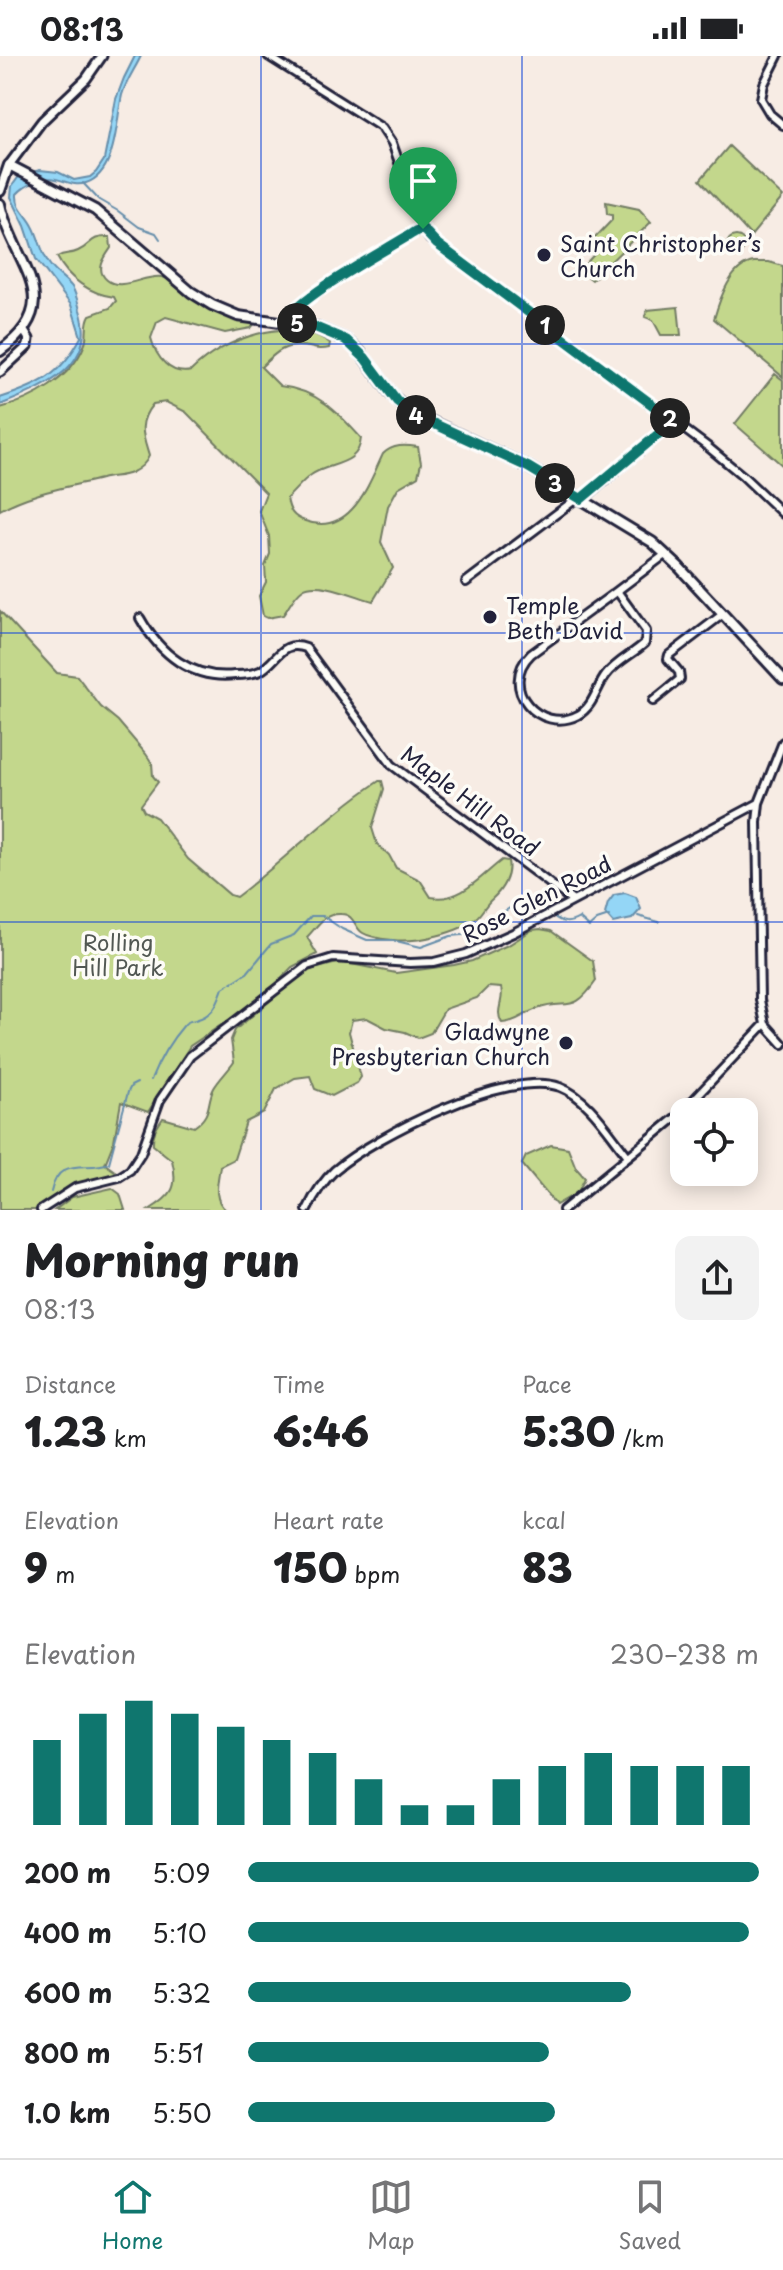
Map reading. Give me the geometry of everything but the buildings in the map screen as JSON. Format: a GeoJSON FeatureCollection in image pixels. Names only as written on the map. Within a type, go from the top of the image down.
{"type":"FeatureCollection","features":[{"type":"Feature","properties":{"kind":"main road"},"geometry":{"type":"LineString","coordinates":[[0,191],[9,165],[103,216],[191,292],[212,305],[238,316],[315,327],[346,340],[365,358],[397,401],[415,415],[528,467],[652,542],[783,679]]}},
{"type":"Feature","properties":{"kind":"main road"},"geometry":{"type":"LineString","coordinates":[[0,204],[33,288],[33,313],[24,331],[0,351]]}},
{"type":"Feature","properties":{"kind":"street"},"geometry":{"type":"LineString","coordinates":[[9,165],[42,121],[86,79],[102,56]]}},
{"type":"Feature","properties":{"kind":"street"},"geometry":{"type":"LineString","coordinates":[[268,56],[382,128],[392,143],[423,229],[437,244],[674,421],[743,476],[783,514]]}},
{"type":"Feature","properties":{"kind":"street"},"geometry":{"type":"LineString","coordinates":[[778,56],[764,84],[761,99],[770,114],[783,125]]}},
{"type":"Feature","properties":{"kind":"street"},"geometry":{"type":"LineString","coordinates":[[285,321],[291,312],[316,293],[423,229]]}},
{"type":"Feature","properties":{"kind":"street"},"geometry":{"type":"LineString","coordinates":[[0,372],[29,344],[24,331]]}},
{"type":"Feature","properties":{"kind":"street"},"geometry":{"type":"LineString","coordinates":[[466,582],[581,499],[674,421]]}},
{"type":"Feature","properties":{"kind":"street"},"geometry":{"type":"LineString","coordinates":[[617,591],[646,631],[645,643],[607,673],[590,704],[579,714],[561,720],[538,713],[519,690],[518,677],[522,664],[531,654],[666,554]]}},
{"type":"Feature","properties":{"kind":"street"},"geometry":{"type":"LineString","coordinates":[[653,701],[680,679],[679,672],[668,659],[669,655],[723,614]]}},
{"type":"Feature","properties":{"kind":"street","name":"Maple Hill Road"},"geometry":{"type":"LineString","coordinates":[[140,618],[151,638],[169,656],[203,675],[248,674],[261,670],[285,647],[297,644],[306,648],[392,765],[573,901]]}},
{"type":"Feature","properties":{"kind":"street"},"geometry":{"type":"LineString","coordinates":[[783,742],[759,803],[758,978],[760,1008],[765,1024],[783,1044]]}},
{"type":"Feature","properties":{"kind":"street","name":"Rose Glen Road"},"geometry":{"type":"LineString","coordinates":[[41,1210],[75,1188],[113,1179],[130,1170],[141,1153],[160,1100],[190,1056],[307,966],[333,958],[410,963],[447,959],[488,946],[759,803]]}},
{"type":"Feature","properties":{"kind":"street"},"geometry":{"type":"LineString","coordinates":[[563,1210],[681,1113],[765,1024]]}},
{"type":"Feature","properties":{"kind":"street"},"geometry":{"type":"LineString","coordinates":[[307,1210],[328,1178],[367,1148],[427,1116],[475,1097],[519,1085],[545,1083],[573,1093],[628,1156]]}},
{"type":"Feature","properties":{"kind":"green space"},"geometry":{"type":"Polygon","coordinates":[[[729,146],[783,197],[751,236],[700,180],[729,146]]]}},
{"type":"Feature","properties":{"kind":"green space"},"geometry":{"type":"Polygon","coordinates":[[[606,202],[639,209],[651,222],[592,280],[580,270],[599,249],[592,241],[612,220],[612,215],[607,214],[606,202]]]}},
{"type":"Feature","properties":{"kind":"green space"},"geometry":{"type":"Polygon","coordinates":[[[736,236],[745,245],[736,254],[727,245],[736,236]]]}},
{"type":"Feature","properties":{"kind":"green space"},"geometry":{"type":"Polygon","coordinates":[[[110,237],[111,248],[101,268],[107,280],[127,284],[162,277],[211,310],[255,323],[251,328],[225,333],[166,317],[157,322],[151,338],[156,352],[170,368],[191,371],[205,359],[239,340],[277,330],[296,330],[330,343],[329,348],[324,349],[287,347],[261,367],[280,386],[305,392],[326,404],[361,438],[355,454],[349,459],[311,475],[287,498],[290,510],[297,518],[321,524],[334,522],[346,515],[364,493],[383,454],[395,447],[418,447],[421,463],[418,476],[398,488],[388,506],[381,542],[393,568],[373,601],[328,587],[310,586],[297,594],[283,615],[263,616],[259,596],[266,582],[265,566],[270,554],[269,536],[259,511],[266,493],[186,412],[166,402],[153,404],[145,417],[143,436],[149,456],[137,470],[36,495],[0,510],[0,408],[38,393],[60,378],[84,346],[90,315],[110,308],[116,301],[114,297],[97,293],[81,284],[67,272],[57,257],[78,251],[95,239],[110,237]]]}},
{"type":"Feature","properties":{"kind":"green space"},"geometry":{"type":"Polygon","coordinates":[[[754,262],[783,266],[783,377],[714,319],[733,276],[746,264],[754,262]]]}},
{"type":"Feature","properties":{"kind":"green space"},"geometry":{"type":"Polygon","coordinates":[[[678,307],[681,335],[661,335],[653,320],[645,317],[647,310],[678,307]]]}},
{"type":"Feature","properties":{"kind":"green space"},"geometry":{"type":"Polygon","coordinates":[[[775,374],[783,380],[783,466],[735,424],[775,374]]]}},
{"type":"Feature","properties":{"kind":"green space","name":"Rolling Hill Park"},"geometry":{"type":"Polygon","coordinates":[[[0,611],[57,673],[77,676],[101,707],[118,721],[146,754],[158,782],[141,805],[144,811],[157,818],[188,859],[230,895],[236,897],[379,781],[382,781],[384,789],[372,828],[377,844],[389,855],[396,868],[420,880],[431,897],[442,898],[461,892],[502,860],[508,861],[509,867],[502,887],[478,916],[459,928],[437,936],[402,941],[382,939],[363,933],[346,915],[335,914],[325,918],[307,937],[317,954],[292,967],[263,997],[190,1046],[148,1112],[121,1102],[114,1141],[105,1164],[119,1174],[76,1185],[36,1210],[0,1210],[0,611]]]}},
{"type":"Feature","properties":{"kind":"green space"},"geometry":{"type":"Polygon","coordinates":[[[532,930],[551,931],[593,961],[596,981],[581,999],[537,1009],[502,1023],[499,1014],[501,988],[488,987],[477,998],[445,1009],[431,1033],[418,1038],[367,1018],[352,1020],[349,1032],[361,1077],[357,1083],[332,1096],[315,1089],[310,1076],[295,1078],[276,1089],[264,1113],[246,1122],[234,1159],[220,1166],[217,1195],[226,1210],[149,1210],[168,1195],[175,1178],[172,1160],[153,1145],[154,1134],[161,1121],[163,1118],[194,1127],[200,1122],[207,1113],[214,1088],[234,1062],[231,1040],[235,1030],[306,971],[341,962],[396,973],[454,965],[472,961],[532,930]]]}},
{"type":"Feature","properties":{"kind":"green space"},"geometry":{"type":"Polygon","coordinates":[[[551,1145],[568,1148],[576,1168],[585,1178],[578,1192],[556,1205],[522,1164],[526,1156],[551,1145]]]}},
{"type":"Feature","properties":{"kind":"green space"},"geometry":{"type":"Polygon","coordinates":[[[112,1188],[120,1194],[125,1210],[55,1210],[72,1197],[112,1188]]]}},
{"type":"Feature","properties":{"kind":"water"},"geometry":{"type":"Polygon","coordinates":[[[135,56],[141,56],[122,95],[113,145],[104,169],[86,183],[46,179],[17,194],[18,203],[33,226],[47,260],[73,289],[84,330],[74,361],[63,372],[33,391],[0,405],[0,398],[38,383],[57,370],[81,337],[71,305],[36,259],[11,197],[12,186],[20,175],[40,170],[58,172],[74,180],[90,177],[96,172],[104,160],[116,99],[135,56]]]}},
{"type":"Feature","properties":{"kind":"water"},"geometry":{"type":"Polygon","coordinates":[[[625,893],[636,897],[641,909],[632,919],[613,923],[605,914],[608,903],[614,895],[625,893]]]}},
{"type":"Feature","properties":{"kind":"waterway"},"geometry":{"type":"LineString","coordinates":[[83,183],[99,200],[139,227],[156,233],[160,239]]}},
{"type":"Feature","properties":{"kind":"waterway"},"geometry":{"type":"LineString","coordinates":[[151,1080],[165,1051],[185,1024],[211,1012],[223,988],[247,973],[271,944],[294,935],[311,916],[323,916],[367,940],[392,940],[421,947],[451,936],[485,933],[498,915],[520,902],[532,902],[547,911]]}},
{"type":"Feature","properties":{"kind":"waterway"},"geometry":{"type":"LineString","coordinates":[[552,915],[566,922],[579,918],[589,927],[609,916]]}},
{"type":"Feature","properties":{"kind":"waterway"},"geometry":{"type":"LineString","coordinates":[[638,916],[659,922]]}},
{"type":"Feature","properties":{"kind":"waterway"},"geometry":{"type":"LineString","coordinates":[[51,1192],[55,1180],[67,1169],[109,1163],[128,1092],[137,1083]]}},
{"type":"Feature","properties":{"kind":"place","name":"Saint Christopher’s Church"},"geometry":{"type":"Point","coordinates":[544,255]}},
{"type":"Feature","properties":{"kind":"place","name":"Temple Beth David"},"geometry":{"type":"Point","coordinates":[490,617]}},
{"type":"Feature","properties":{"kind":"place","name":"Gladwyne Presbyterian Church"},"geometry":{"type":"Point","coordinates":[566,1043]}},
{"type":"Feature","properties":{"kind":"route"},"geometry":{"type":"LineString","coordinates":[[423,229],[430,239],[674,421],[581,499],[528,467],[415,415],[397,401],[365,358],[346,340],[315,327],[285,321],[291,312],[316,293],[423,229]]}}]}
